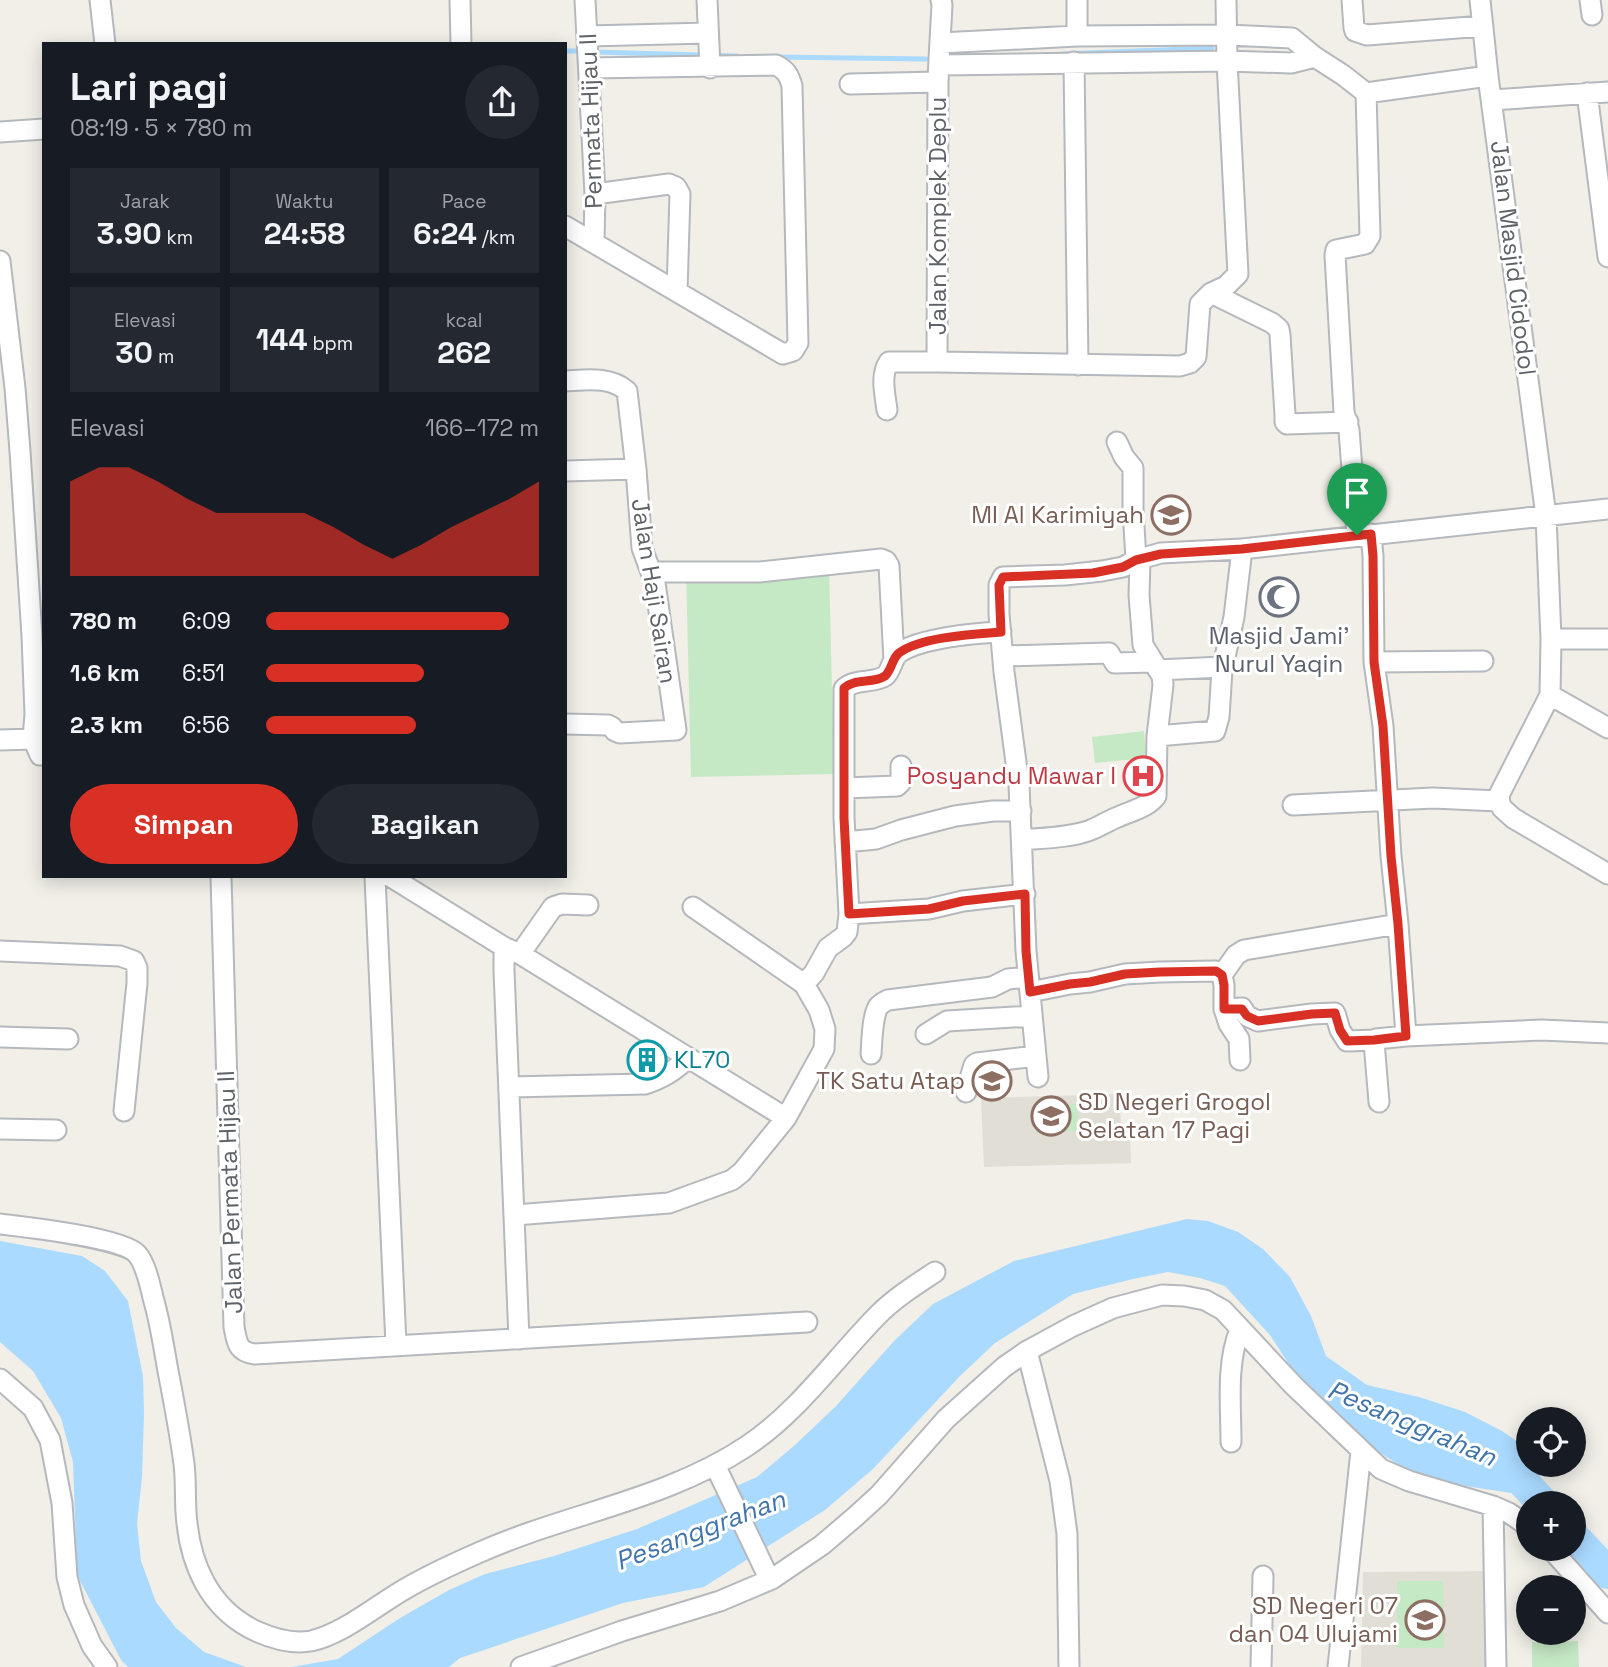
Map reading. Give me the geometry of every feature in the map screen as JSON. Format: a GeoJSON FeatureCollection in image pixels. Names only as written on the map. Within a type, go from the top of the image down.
{"type":"FeatureCollection","features":[{"type":"Feature","properties":{"kind":"street"},"geometry":{"type":"LineString","coordinates":[[100,0],[104,42]]}},
{"type":"Feature","properties":{"kind":"street"},"geometry":{"type":"LineString","coordinates":[[460,0],[461,38]]}},
{"type":"Feature","properties":{"kind":"street","name":"Permata Hijau II"},"geometry":{"type":"LineString","coordinates":[[585,0],[595,194],[594,241]]}},
{"type":"Feature","properties":{"kind":"street"},"geometry":{"type":"LineString","coordinates":[[707,0],[710,68]]}},
{"type":"Feature","properties":{"kind":"street"},"geometry":{"type":"LineString","coordinates":[[850,84],[939,74],[941,0]]}},
{"type":"Feature","properties":{"kind":"street"},"geometry":{"type":"LineString","coordinates":[[1077,0],[1077,36]]}},
{"type":"Feature","properties":{"kind":"street"},"geometry":{"type":"LineString","coordinates":[[1211,293],[1226,286],[1238,274],[1226,0]]}},
{"type":"Feature","properties":{"kind":"street"},"geometry":{"type":"LineString","coordinates":[[1352,0],[1353,28],[1361,34],[1483,26]]}},
{"type":"Feature","properties":{"kind":"street","name":"Jalan Masjid Cidodol"},"geometry":{"type":"LineString","coordinates":[[1480,0],[1546,516],[1551,639],[1549,695]]}},
{"type":"Feature","properties":{"kind":"street"},"geometry":{"type":"LineString","coordinates":[[588,36],[708,33]]}},
{"type":"Feature","properties":{"kind":"street"},"geometry":{"type":"LineString","coordinates":[[940,43],[1077,36],[1227,48],[1292,38],[1366,93],[1488,76]]}},
{"type":"Feature","properties":{"kind":"street","name":"Jalan Komplek Deplu"},"geometry":{"type":"LineString","coordinates":[[1211,293],[1200,304],[1196,357],[1190,363],[1180,366],[937,362],[939,74],[1227,48],[1291,64],[1315,57]]}},
{"type":"Feature","properties":{"kind":"street"},"geometry":{"type":"LineString","coordinates":[[1074,62],[1078,365]]}},
{"type":"Feature","properties":{"kind":"street"},"geometry":{"type":"LineString","coordinates":[[567,227],[783,354],[793,351],[798,343],[790,76],[776,65],[589,68]]}},
{"type":"Feature","properties":{"kind":"street"},"geometry":{"type":"LineString","coordinates":[[1492,100],[1608,92]]}},
{"type":"Feature","properties":{"kind":"street"},"geometry":{"type":"LineString","coordinates":[[1366,93],[1370,236],[1365,244],[1336,250],[1335,255],[1344,412],[1348,422],[1364,535],[1373,556],[1374,662],[1383,726],[1406,1036]]}},
{"type":"Feature","properties":{"kind":"street"},"geometry":{"type":"LineString","coordinates":[[1587,93],[1608,257]]}},
{"type":"Feature","properties":{"kind":"street"},"geometry":{"type":"LineString","coordinates":[[0,132],[42,128]]}},
{"type":"Feature","properties":{"kind":"street"},"geometry":{"type":"LineString","coordinates":[[595,194],[669,184],[676,187],[680,194],[677,291]]}},
{"type":"Feature","properties":{"kind":"street"},"geometry":{"type":"LineString","coordinates":[[0,261],[15,388],[35,714],[40,752],[0,740]]}},
{"type":"Feature","properties":{"kind":"street"},"geometry":{"type":"LineString","coordinates":[[1211,293],[1279,329],[1285,422],[1293,425],[1348,422]]}},
{"type":"Feature","properties":{"kind":"street"},"geometry":{"type":"LineString","coordinates":[[887,410],[884,372],[889,362],[937,362]]}},
{"type":"Feature","properties":{"kind":"street","name":"Jalan Haji Sairan"},"geometry":{"type":"LineString","coordinates":[[567,381],[606,381],[620,384],[627,391],[642,548],[655,583],[676,730],[620,733],[608,725],[567,724]]}},
{"type":"Feature","properties":{"kind":"street"},"geometry":{"type":"LineString","coordinates":[[1022,840],[1076,835],[1133,811],[1156,796],[1157,736],[1163,685],[1145,650],[1133,509],[1133,468],[1117,442]]}},
{"type":"Feature","properties":{"kind":"street"},"geometry":{"type":"LineString","coordinates":[[567,471],[636,470]]}},
{"type":"Feature","properties":{"kind":"street"},"geometry":{"type":"LineString","coordinates":[[1038,1077],[1029,985],[1019,785],[1001,632],[999,585],[1003,577],[1093,573],[1123,567],[1149,556],[1177,552],[1242,549],[1608,509]]}},
{"type":"Feature","properties":{"kind":"street"},"geometry":{"type":"LineString","coordinates":[[1157,736],[1215,731],[1242,549]]}},
{"type":"Feature","properties":{"kind":"street"},"geometry":{"type":"LineString","coordinates":[[651,572],[760,572],[881,559],[889,566],[894,660]]}},
{"type":"Feature","properties":{"kind":"street"},"geometry":{"type":"LineString","coordinates":[[804,984],[814,973],[828,948],[847,932],[849,914],[845,842],[844,688],[850,683],[884,676],[897,654],[913,646],[943,639],[1001,632]]}},
{"type":"Feature","properties":{"kind":"street"},"geometry":{"type":"LineString","coordinates":[[1551,639],[1608,639]]}},
{"type":"Feature","properties":{"kind":"street"},"geometry":{"type":"LineString","coordinates":[[1003,656],[1109,653],[1115,663],[1223,667]]}},
{"type":"Feature","properties":{"kind":"street"},"geometry":{"type":"LineString","coordinates":[[1374,662],[1482,660]]}},
{"type":"Feature","properties":{"kind":"street"},"geometry":{"type":"LineString","coordinates":[[1608,728],[1549,695],[1500,793],[1499,801],[1502,808],[1513,818],[1608,874]]}},
{"type":"Feature","properties":{"kind":"street"},"geometry":{"type":"LineString","coordinates":[[845,785],[897,786],[901,782],[901,765]]}},
{"type":"Feature","properties":{"kind":"street"},"geometry":{"type":"LineString","coordinates":[[1293,805],[1433,798],[1499,801]]}},
{"type":"Feature","properties":{"kind":"street"},"geometry":{"type":"LineString","coordinates":[[845,842],[876,839],[955,816],[993,811],[1021,811]]}},
{"type":"Feature","properties":{"kind":"street","name":"Jalan Permata Hijau II"},"geometry":{"type":"LineString","coordinates":[[221,878],[234,1313],[237,1344],[247,1353],[807,1322]]}},
{"type":"Feature","properties":{"kind":"street"},"geometry":{"type":"LineString","coordinates":[[375,878],[396,1345]]}},
{"type":"Feature","properties":{"kind":"street"},"geometry":{"type":"LineString","coordinates":[[393,878],[786,1118]]}},
{"type":"Feature","properties":{"kind":"street"},"geometry":{"type":"LineString","coordinates":[[849,914],[929,909],[963,901],[1025,894]]}},
{"type":"Feature","properties":{"kind":"street"},"geometry":{"type":"LineString","coordinates":[[519,1339],[504,971],[512,950],[549,910],[556,905],[588,905]]}},
{"type":"Feature","properties":{"kind":"street"},"geometry":{"type":"LineString","coordinates":[[515,1215],[669,1203],[681,1199],[732,1180],[742,1172],[786,1118],[824,1049],[825,1029],[819,1010],[804,984],[693,907]]}},
{"type":"Feature","properties":{"kind":"street"},"geometry":{"type":"LineString","coordinates":[[1222,975],[1236,955],[1244,950],[1398,924]]}},
{"type":"Feature","properties":{"kind":"street"},"geometry":{"type":"LineString","coordinates":[[0,951],[120,956],[134,961],[137,983],[124,1111]]}},
{"type":"Feature","properties":{"kind":"street"},"geometry":{"type":"LineString","coordinates":[[871,1054],[878,1008],[888,1000],[992,987],[1008,979],[1029,985],[1070,984],[1125,974],[1216,971],[1222,975],[1224,1009],[1228,1024],[1239,1039],[1240,1060]]}},
{"type":"Feature","properties":{"kind":"street"},"geometry":{"type":"LineString","coordinates":[[1224,1009],[1242,1009],[1247,1016],[1258,1021],[1335,1013],[1340,1030],[1347,1041],[1542,1030],[1608,1033]]}},
{"type":"Feature","properties":{"kind":"street"},"geometry":{"type":"LineString","coordinates":[[926,1034],[947,1021],[1032,1016]]}},
{"type":"Feature","properties":{"kind":"street"},"geometry":{"type":"LineString","coordinates":[[0,1037],[68,1039]]}},
{"type":"Feature","properties":{"kind":"street"},"geometry":{"type":"LineString","coordinates":[[1374,1040],[1379,1102]]}},
{"type":"Feature","properties":{"kind":"street"},"geometry":{"type":"LineString","coordinates":[[966,1092],[976,1063],[1036,1056]]}},
{"type":"Feature","properties":{"kind":"street"},"geometry":{"type":"LineString","coordinates":[[510,1087],[645,1084],[673,1072],[688,1058]]}},
{"type":"Feature","properties":{"kind":"street"},"geometry":{"type":"LineString","coordinates":[[0,1129],[56,1130]]}},
{"type":"Feature","properties":{"kind":"street"},"geometry":{"type":"LineString","coordinates":[[0,1224],[107,1241],[130,1248],[138,1254],[158,1318],[185,1470],[186,1515],[191,1548],[200,1575],[211,1595],[247,1627],[269,1637],[306,1642],[349,1624],[405,1589],[485,1549],[717,1469],[765,1434],[806,1395],[878,1314],[935,1272]]}},
{"type":"Feature","properties":{"kind":"street"},"geometry":{"type":"LineString","coordinates":[[522,1667],[622,1631],[720,1601],[822,1545],[878,1495],[946,1419],[1004,1367],[1073,1326],[1113,1308],[1162,1295],[1205,1300],[1223,1310],[1294,1386],[1381,1469],[1409,1481],[1493,1506],[1516,1518]]}},
{"type":"Feature","properties":{"kind":"street"},"geometry":{"type":"LineString","coordinates":[[1231,1442],[1233,1357],[1240,1330]]}},
{"type":"Feature","properties":{"kind":"street"},"geometry":{"type":"LineString","coordinates":[[1027,1351],[1060,1481],[1067,1534],[1069,1667]]}},
{"type":"Feature","properties":{"kind":"street"},"geometry":{"type":"LineString","coordinates":[[0,1379],[33,1408],[50,1440],[62,1503],[67,1577],[74,1605],[92,1646],[107,1667]]}},
{"type":"Feature","properties":{"kind":"street"},"geometry":{"type":"LineString","coordinates":[[1338,1667],[1361,1451]]}},
{"type":"Feature","properties":{"kind":"street"},"geometry":{"type":"LineString","coordinates":[[717,1469],[768,1575]]}},
{"type":"Feature","properties":{"kind":"street"},"geometry":{"type":"LineString","coordinates":[[1493,1506],[1496,1667]]}},
{"type":"Feature","properties":{"kind":"street"},"geometry":{"type":"LineString","coordinates":[[1562,1561],[1608,1613]]}},
{"type":"Feature","properties":{"kind":"street"},"geometry":{"type":"LineString","coordinates":[[1261,1667],[1263,1576]]}},
{"type":"Feature","properties":{"kind":"shaded area","name":"SD Negeri Grogol Selatan 17 Pagi"},"geometry":{"type":"Polygon","coordinates":[[[1120,1094],[1121,1133],[1130,1133],[1131,1163],[984,1167],[981,1098],[1120,1094]]]}},
{"type":"Feature","properties":{"kind":"shaded area","name":"SD Negeri 07 dan 04 Ulujami"},"geometry":{"type":"Polygon","coordinates":[[[1488,1571],[1487,1667],[1361,1667],[1363,1572],[1488,1571]]]}},
{"type":"Feature","properties":{"kind":"green space"},"geometry":{"type":"Polygon","coordinates":[[[829,566],[834,774],[691,777],[686,569],[829,566]]]}},
{"type":"Feature","properties":{"kind":"green space"},"geometry":{"type":"Polygon","coordinates":[[[1144,731],[1146,758],[1095,763],[1092,737],[1144,731]]]}},
{"type":"Feature","properties":{"kind":"green space"},"geometry":{"type":"Polygon","coordinates":[[[1077,1104],[1078,1131],[1036,1133],[1034,1106],[1077,1104]]]}},
{"type":"Feature","properties":{"kind":"green space"},"geometry":{"type":"Polygon","coordinates":[[[1397,1581],[1443,1581],[1444,1648],[1397,1648],[1397,1581]]]}},
{"type":"Feature","properties":{"kind":"green space"},"geometry":{"type":"Polygon","coordinates":[[[1532,1645],[1578,1645],[1579,1667],[1532,1667],[1532,1645]]]}},
{"type":"Feature","properties":{"kind":"water"},"geometry":{"type":"Polygon","coordinates":[[[1187,1219],[1208,1221],[1238,1232],[1263,1249],[1290,1277],[1311,1316],[1326,1356],[1367,1385],[1419,1397],[1465,1412],[1502,1431],[1516,1441],[1516,1477],[1539,1477],[1527,1491],[1516,1491],[1516,1494],[1417,1477],[1370,1446],[1296,1375],[1270,1335],[1225,1286],[1168,1272],[1073,1294],[995,1343],[959,1377],[873,1469],[825,1510],[704,1587],[623,1603],[460,1658],[449,1667],[292,1667],[338,1659],[400,1618],[449,1590],[485,1574],[554,1556],[637,1529],[757,1477],[836,1406],[895,1340],[933,1304],[1014,1261],[1187,1219]]]}},
{"type":"Feature","properties":{"kind":"water"},"geometry":{"type":"Polygon","coordinates":[[[0,1241],[82,1256],[105,1271],[128,1301],[143,1376],[142,1477],[137,1524],[141,1561],[156,1602],[176,1628],[204,1652],[246,1667],[128,1667],[121,1660],[75,1571],[73,1462],[61,1418],[33,1371],[0,1342],[0,1241]]]}},
{"type":"Feature","properties":{"kind":"waterway"},"geometry":{"type":"LineString","coordinates":[[1062,54],[1212,48]]}},
{"type":"Feature","properties":{"kind":"waterway"},"geometry":{"type":"LineString","coordinates":[[567,51],[583,51]]}},
{"type":"Feature","properties":{"kind":"waterway"},"geometry":{"type":"LineString","coordinates":[[593,52],[737,56]]}},
{"type":"Feature","properties":{"kind":"waterway"},"geometry":{"type":"LineString","coordinates":[[775,57],[926,59]]}},
{"type":"Feature","properties":{"kind":"waterway","name":"Pesanggrahan"},"geometry":{"type":"LineString","coordinates":[[1501,1459],[1532,1491]]}},
{"type":"Feature","properties":{"kind":"waterway","name":"Pesanggrahan"},"geometry":{"type":"LineString","coordinates":[[1586,1550],[1608,1573]]}},
{"type":"Feature","properties":{"kind":"place","name":"MI Al Karimiyah"},"geometry":{"type":"Point","coordinates":[1171,515]}},
{"type":"Feature","properties":{"kind":"place","name":"Masjid Jami' Nurul Yaqin"},"geometry":{"type":"Point","coordinates":[1279,597]}},
{"type":"Feature","properties":{"kind":"place","name":"Posyandu Mawar I"},"geometry":{"type":"Point","coordinates":[1143,776]}},
{"type":"Feature","properties":{"kind":"place","name":"KL70"},"geometry":{"type":"Point","coordinates":[647,1060]}},
{"type":"Feature","properties":{"kind":"place","name":"TK Satu Atap"},"geometry":{"type":"Point","coordinates":[992,1081]}},
{"type":"Feature","properties":{"kind":"place","name":"SD Negeri Grogol Selatan 17 Pagi"},"geometry":{"type":"Point","coordinates":[1051,1116]}},
{"type":"Feature","properties":{"kind":"place","name":"SD Negeri 07 dan 04 Ulujami"},"geometry":{"type":"Point","coordinates":[1425,1620]}},
{"type":"Feature","properties":{"kind":"route"},"geometry":{"type":"LineString","coordinates":[[1371,534],[1374,662],[1383,726],[1406,1036],[1347,1041],[1340,1030],[1335,1013],[1258,1021],[1247,1016],[1242,1009],[1224,1009],[1222,975],[1216,971],[1125,974],[1030,992],[1025,894],[963,901],[929,909],[849,914],[844,818],[844,688],[850,683],[884,676],[897,654],[913,646],[932,640],[1001,632],[999,585],[1003,577],[1093,573],[1123,567],[1136,560],[1161,554],[1242,549],[1357,535],[1371,534]]}}]}
